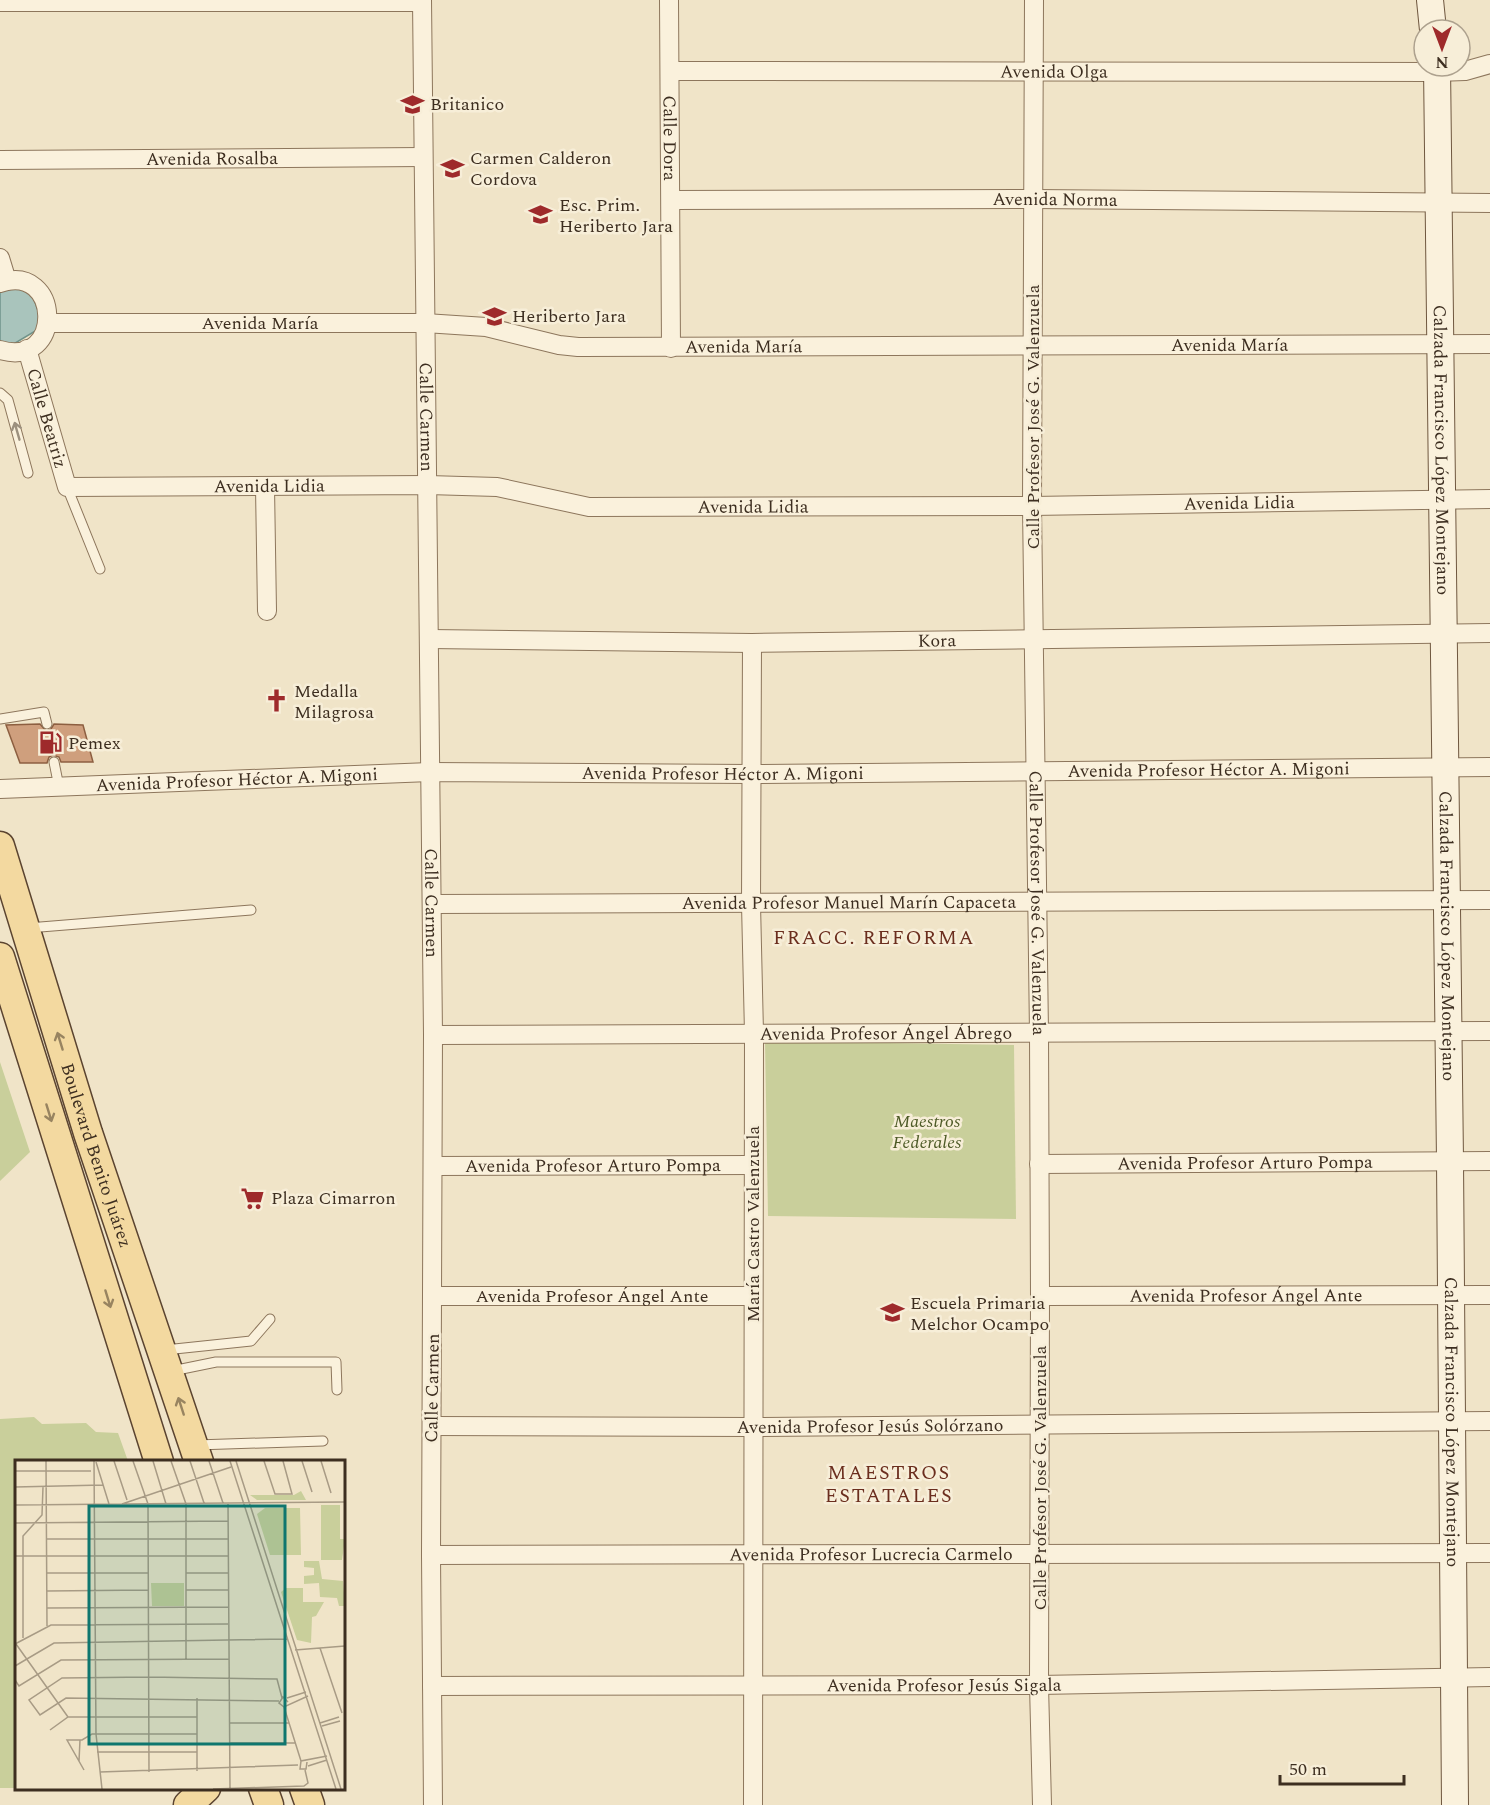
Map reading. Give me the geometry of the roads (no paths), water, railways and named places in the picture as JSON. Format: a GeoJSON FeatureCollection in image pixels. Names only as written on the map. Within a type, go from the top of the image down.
{"type":"FeatureCollection","features":[{"type":"Feature","properties":{"kind":"main road"},"geometry":{"type":"LineString","coordinates":[[1430,0],[1432,18]]}},
{"type":"Feature","properties":{"kind":"main road","name":"Calzada Francisco López Montejano"},"geometry":{"type":"LineString","coordinates":[[1437,78],[1455,1805]]}},
{"type":"Feature","properties":{"kind":"main road","name":"Boulevard Benito Juárez"},"geometry":{"type":"LineString","coordinates":[[0,846],[88,1133],[196,1453]]}},
{"type":"Feature","properties":{"kind":"main road","name":"Boulevard Benito Juárez"},"geometry":{"type":"LineString","coordinates":[[0,957],[159,1460]]}},
{"type":"Feature","properties":{"kind":"main road"},"geometry":{"type":"LineString","coordinates":[[188,1805],[204,1790]]}},
{"type":"Feature","properties":{"kind":"main road"},"geometry":{"type":"LineString","coordinates":[[264,1790],[268,1805]]}},
{"type":"Feature","properties":{"kind":"main road"},"geometry":{"type":"LineString","coordinates":[[305,1790],[310,1805]]}},
{"type":"Feature","properties":{"kind":"street","name":"Calle Dora"},"geometry":{"type":"LineString","coordinates":[[669,0],[671,348]]}},
{"type":"Feature","properties":{"kind":"street","name":"Calle Profesor José G. Valenzuela"},"geometry":{"type":"LineString","coordinates":[[1034,0],[1032,506],[1039,1034],[1041,1805]]}},
{"type":"Feature","properties":{"kind":"street"},"geometry":{"type":"LineString","coordinates":[[0,2],[422,1]]}},
{"type":"Feature","properties":{"kind":"street","name":"Calle Carmen"},"geometry":{"type":"LineString","coordinates":[[422,1],[433,1035],[431,1555],[433,1805]]}},
{"type":"Feature","properties":{"kind":"street","name":"Avenida Olga"},"geometry":{"type":"LineString","coordinates":[[1472,69],[1490,64]]}},
{"type":"Feature","properties":{"kind":"street","name":"Avenida Olga"},"geometry":{"type":"LineString","coordinates":[[670,71],[1034,72],[1412,69]]}},
{"type":"Feature","properties":{"kind":"street","name":"Avenida Rosalba"},"geometry":{"type":"LineString","coordinates":[[0,160],[423,157]]}},
{"type":"Feature","properties":{"kind":"street","name":"Avenida Norma"},"geometry":{"type":"LineString","coordinates":[[671,200],[1034,199],[1490,203]]}},
{"type":"Feature","properties":{"kind":"street"},"geometry":{"type":"LineString","coordinates":[[0,258],[3,282],[20,281],[33,286],[43,296],[48,309],[48,323],[37,343],[17,352],[0,350]]}},
{"type":"Feature","properties":{"kind":"street","name":"Avenida María"},"geometry":{"type":"LineString","coordinates":[[48,323],[425,323],[486,327],[559,345],[578,347],[1490,345]]}},
{"type":"Feature","properties":{"kind":"street","name":"Calle Beatriz"},"geometry":{"type":"LineString","coordinates":[[27,349],[67,487]]}},
{"type":"Feature","properties":{"kind":"street","name":"Avenida Lidia"},"geometry":{"type":"LineString","coordinates":[[67,487],[428,485],[497,487],[590,507],[1032,506],[1490,499]]}},
{"type":"Feature","properties":{"kind":"street"},"geometry":{"type":"LineString","coordinates":[[265,487],[267,611]]}},
{"type":"Feature","properties":{"kind":"street","name":"Kora"},"geometry":{"type":"LineString","coordinates":[[430,639],[752,643],[1490,633]]}},
{"type":"Feature","properties":{"kind":"street","name":"María Castro Valenzuela"},"geometry":{"type":"LineString","coordinates":[[752,643],[753,1805]]}},
{"type":"Feature","properties":{"kind":"street","name":"Avenida Profesor Héctor A. Migoni"},"geometry":{"type":"LineString","coordinates":[[0,789],[430,772],[751,774],[1490,767]]}},
{"type":"Feature","properties":{"kind":"street","name":"Avenida Profesor Manuel Marín Capaceta"},"geometry":{"type":"LineString","coordinates":[[432,904],[1490,900]]}},
{"type":"Feature","properties":{"kind":"street","name":"Avenida Profesor Ángel Ábrego"},"geometry":{"type":"LineString","coordinates":[[433,1035],[1490,1031]]}},
{"type":"Feature","properties":{"kind":"street","name":"Avenida Profesor Arturo Pompa"},"geometry":{"type":"LineString","coordinates":[[1039,1164],[1490,1161]]}},
{"type":"Feature","properties":{"kind":"street","name":"Avenida Profesor Arturo Pompa"},"geometry":{"type":"LineString","coordinates":[[433,1166],[753,1165]]}},
{"type":"Feature","properties":{"kind":"street","name":"Avenida Profesor Ángel Ante"},"geometry":{"type":"LineString","coordinates":[[1040,1296],[1490,1295]]}},
{"type":"Feature","properties":{"kind":"street","name":"Avenida Profesor Ángel Ante"},"geometry":{"type":"LineString","coordinates":[[433,1296],[752,1296]]}},
{"type":"Feature","properties":{"kind":"street","name":"Avenida Profesor Jesús Solórzano"},"geometry":{"type":"LineString","coordinates":[[432,1426],[753,1427],[1490,1421]]}},
{"type":"Feature","properties":{"kind":"street","name":"Avenida Profesor Lucrecia Carmelo"},"geometry":{"type":"LineString","coordinates":[[431,1555],[1490,1553]]}},
{"type":"Feature","properties":{"kind":"street","name":"Avenida Profesor Jesús Sigala"},"geometry":{"type":"LineString","coordinates":[[432,1686],[1039,1685],[1490,1677]]}},
{"type":"Feature","properties":{"kind":"lane"},"geometry":{"type":"LineString","coordinates":[[0,393],[8,400],[28,472]]}},
{"type":"Feature","properties":{"kind":"lane"},"geometry":{"type":"LineString","coordinates":[[67,487],[100,569]]}},
{"type":"Feature","properties":{"kind":"lane"},"geometry":{"type":"LineString","coordinates":[[0,719],[44,712],[47,724]]}},
{"type":"Feature","properties":{"kind":"lane"},"geometry":{"type":"LineString","coordinates":[[54,762],[59,787]]}},
{"type":"Feature","properties":{"kind":"lane"},"geometry":{"type":"LineString","coordinates":[[26,928],[251,910]]}},
{"type":"Feature","properties":{"kind":"lane"},"geometry":{"type":"LineString","coordinates":[[166,1361],[251,1341],[270,1319]]}},
{"type":"Feature","properties":{"kind":"lane"},"geometry":{"type":"LineString","coordinates":[[166,1361],[336,1362],[337,1390]]}},
{"type":"Feature","properties":{"kind":"lane"},"geometry":{"type":"LineString","coordinates":[[196,1453],[323,1441]]}},
{"type":"Feature","properties":{"kind":"water"},"geometry":{"type":"Polygon","coordinates":[[[0,286],[31,291],[41,319],[37,330],[12,345],[0,344],[0,286]]]}},
{"type":"Feature","properties":{"kind":"place","name":"Britanico"},"geometry":{"type":"Point","coordinates":[412,104]}},
{"type":"Feature","properties":{"kind":"place","name":"Carmen Calderon Cordova"},"geometry":{"type":"Point","coordinates":[452,168]}},
{"type":"Feature","properties":{"kind":"place","name":"Esc. Prim. Heriberto Jara"},"geometry":{"type":"Point","coordinates":[541,215]}},
{"type":"Feature","properties":{"kind":"place","name":"Heriberto Jara"},"geometry":{"type":"Point","coordinates":[494,316]}},
{"type":"Feature","properties":{"kind":"place","name":"Medalla Milagrosa"},"geometry":{"type":"Point","coordinates":[276,701]}},
{"type":"Feature","properties":{"kind":"place","name":"Pemex"},"geometry":{"type":"Point","coordinates":[50,743]}},
{"type":"Feature","properties":{"kind":"place","name":"Plaza Cimarron"},"geometry":{"type":"Point","coordinates":[253,1198]}},
{"type":"Feature","properties":{"kind":"place","name":"Escuela Primaria Melchor Ocampo"},"geometry":{"type":"Point","coordinates":[892,1313]}},
{"type":"Feature","properties":{"kind":"district","name":"FRACC. REFORMA"},"geometry":{"type":"Point","coordinates":[874,937]}},
{"type":"Feature","properties":{"kind":"district","name":"MAESTROS ESTATALES"},"geometry":{"type":"Point","coordinates":[889,1484]}},
{"type":"Feature","properties":{"kind":"park label","name":"Maestros Federales"},"geometry":{"type":"Point","coordinates":[927,1131]}}]}
